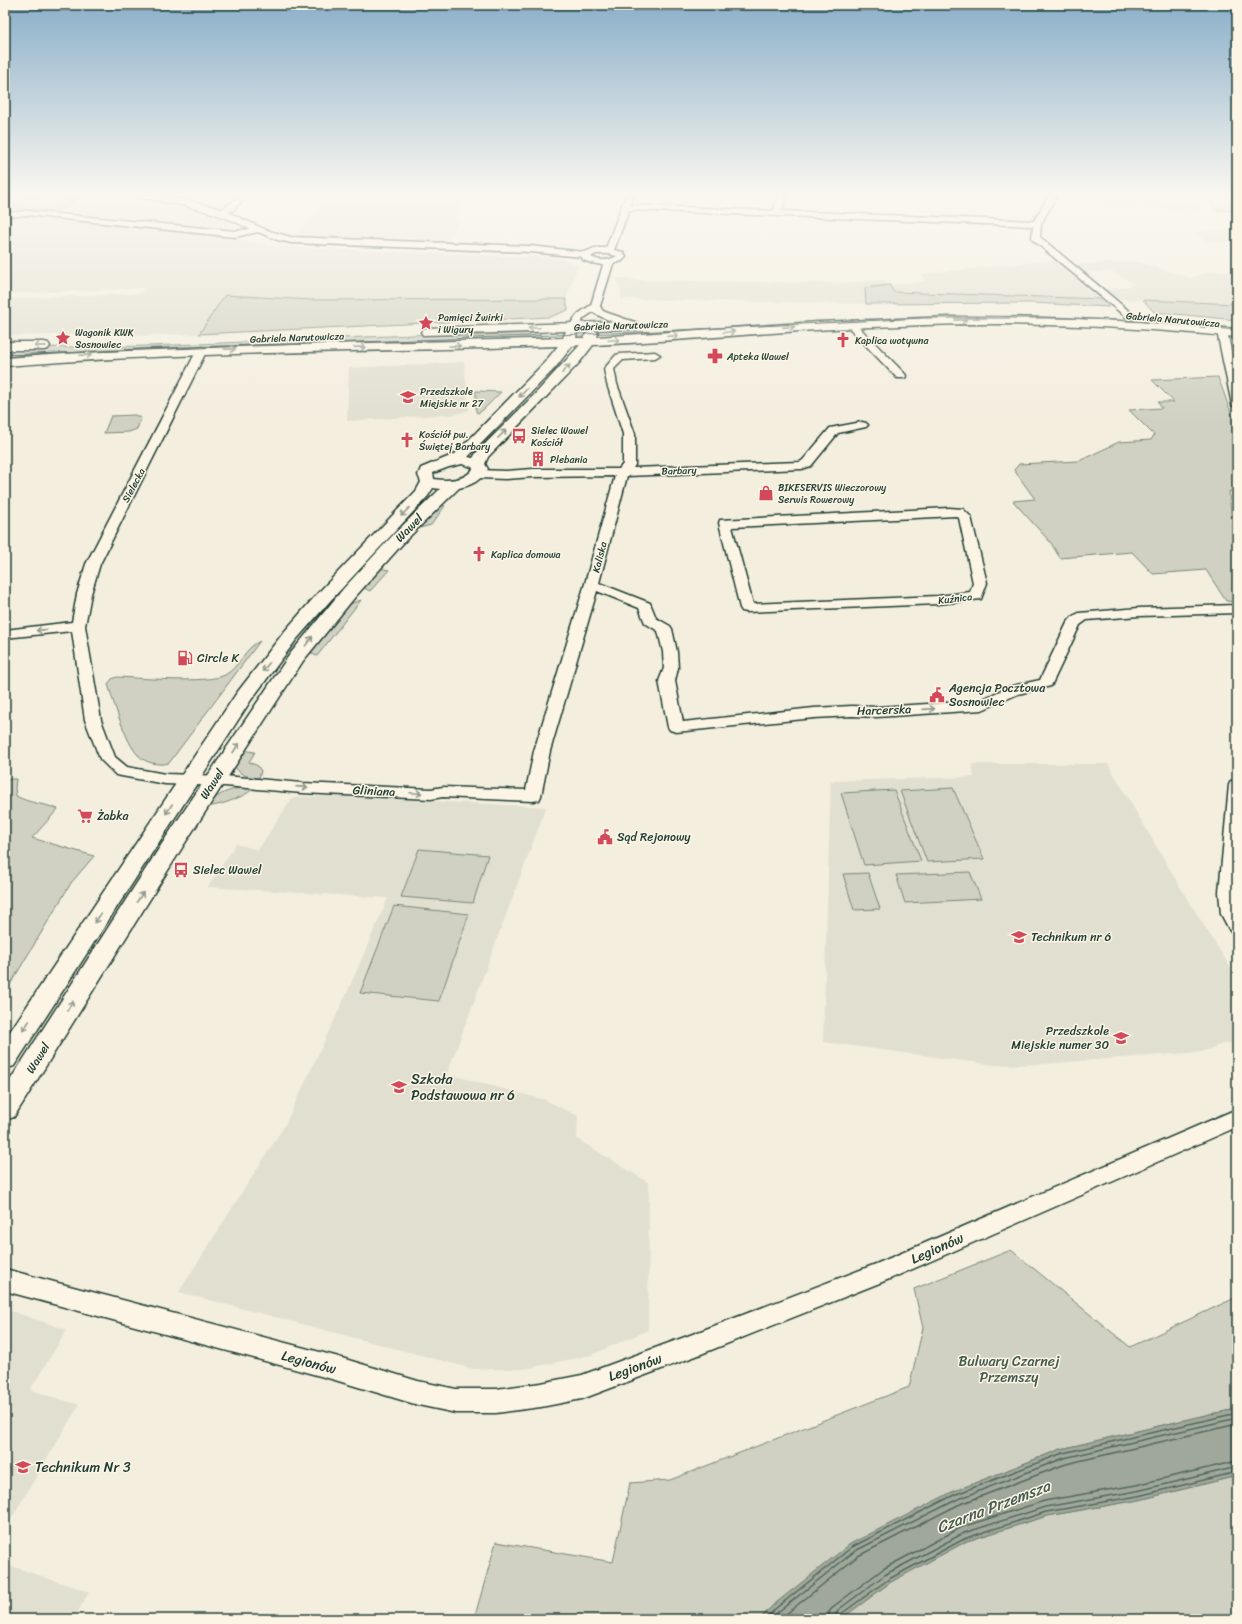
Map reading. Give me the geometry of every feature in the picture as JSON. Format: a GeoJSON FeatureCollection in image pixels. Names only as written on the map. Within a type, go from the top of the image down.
{"type":"FeatureCollection","features":[{"type":"Feature","properties":{"kind":"street"},"geometry":{"type":"LineString","coordinates":[[428,482],[453,485],[468,480],[478,469],[481,456],[530,408],[589,341],[594,326],[596,309],[606,271]]}},
{"type":"Feature","properties":{"kind":"street"},"geometry":{"type":"LineString","coordinates":[[1075,271],[1125,310],[1130,316]]}},
{"type":"Feature","properties":{"kind":"street"},"geometry":{"type":"LineString","coordinates":[[596,309],[608,317],[638,324]]}},
{"type":"Feature","properties":{"kind":"street"},"geometry":{"type":"LineString","coordinates":[[453,461],[460,457],[484,434],[550,365],[568,342],[573,327],[581,316],[596,309]]}},
{"type":"Feature","properties":{"kind":"street","name":"Gabriela Narutowicza"},"geometry":{"type":"LineString","coordinates":[[744,319],[971,310],[1078,312],[1237,325]]}},
{"type":"Feature","properties":{"kind":"street","name":"Gabriela Narutowicza"},"geometry":{"type":"LineString","coordinates":[[5,362],[79,355],[202,350],[568,342],[851,324],[972,320],[1053,320],[1237,333]]}},
{"type":"Feature","properties":{"kind":"street","name":"Gabriela Narutowicza"},"geometry":{"type":"LineString","coordinates":[[412,332],[638,324]]}},
{"type":"Feature","properties":{"kind":"street"},"geometry":{"type":"LineString","coordinates":[[851,324],[900,376]]}},
{"type":"Feature","properties":{"kind":"street"},"geometry":{"type":"LineString","coordinates":[[1222,331],[1237,406]]}},
{"type":"Feature","properties":{"kind":"street","name":"Gabriela Narutowicza"},"geometry":{"type":"LineString","coordinates":[[5,346],[94,345],[342,335]]}},
{"type":"Feature","properties":{"kind":"street","name":"Gabriela Narutowicza"},"geometry":{"type":"LineString","coordinates":[[497,344],[536,350],[546,356],[550,365]]}},
{"type":"Feature","properties":{"kind":"street","name":"Sielecka"},"geometry":{"type":"LineString","coordinates":[[202,350],[93,564],[84,594],[78,626],[93,720],[108,759],[122,771],[165,779],[214,780]]}},
{"type":"Feature","properties":{"kind":"street","name":"Kaliska"},"geometry":{"type":"LineString","coordinates":[[533,796],[542,752],[591,587],[619,481],[623,472],[629,465],[629,434],[612,384],[609,369],[620,357],[655,355]]}},
{"type":"Feature","properties":{"kind":"street","name":"Barbary"},"geometry":{"type":"LineString","coordinates":[[478,469],[506,475],[802,465],[807,463],[834,430],[862,425]]}},
{"type":"Feature","properties":{"kind":"street"},"geometry":{"type":"LineString","coordinates":[[453,461],[462,460],[478,469]]}},
{"type":"Feature","properties":{"kind":"street","name":"Wawel"},"geometry":{"type":"LineString","coordinates":[[5,1059],[188,779],[243,698],[290,636],[348,570],[423,493],[428,482],[425,475],[426,471],[438,465],[453,461]]}},
{"type":"Feature","properties":{"kind":"street","name":"Wawel"},"geometry":{"type":"LineString","coordinates":[[5,1110],[214,780],[264,704],[312,638],[349,593],[395,543],[453,485]]}},
{"type":"Feature","properties":{"kind":"street","name":"Kuźnica"},"geometry":{"type":"LineString","coordinates":[[959,512],[965,517],[980,583],[976,596],[938,600],[747,608],[725,523],[959,512]]}},
{"type":"Feature","properties":{"kind":"street","name":"Harcerska"},"geometry":{"type":"LineString","coordinates":[[591,587],[600,587],[645,606],[650,620],[665,629],[670,652],[671,668],[667,681],[676,727],[834,712],[877,712],[982,705],[1013,690],[1046,683],[1074,623],[1084,616],[1237,609]]}},
{"type":"Feature","properties":{"kind":"street"},"geometry":{"type":"LineString","coordinates":[[5,634],[78,626]]}},
{"type":"Feature","properties":{"kind":"street","name":"Gliniana"},"geometry":{"type":"LineString","coordinates":[[214,780],[302,788],[431,794],[444,792],[533,796]]}},
{"type":"Feature","properties":{"kind":"street"},"geometry":{"type":"LineString","coordinates":[[1237,785],[1228,892],[1230,914],[1237,926]]}},
{"type":"Feature","properties":{"kind":"street","name":"Legionów"},"geometry":{"type":"LineString","coordinates":[[5,1280],[334,1368],[418,1393],[456,1401],[496,1401],[541,1395],[582,1387],[687,1348],[884,1271],[1237,1118]]}},
{"type":"Feature","properties":{"kind":"shaded area"},"geometry":{"type":"Polygon","coordinates":[[[5,271],[576,271],[566,299],[311,300],[225,295],[199,334],[127,336],[107,334],[5,336],[5,299],[141,293],[143,288],[5,294],[5,271]]]}},
{"type":"Feature","properties":{"kind":"shaded area"},"geometry":{"type":"Polygon","coordinates":[[[951,271],[1067,271],[1102,299],[894,292],[888,285],[865,289],[866,304],[621,299],[621,291],[615,278],[629,278],[634,280],[844,283],[884,280],[889,285],[926,281],[920,274],[951,271]]]}},
{"type":"Feature","properties":{"kind":"shaded area"},"geometry":{"type":"Polygon","coordinates":[[[1083,271],[1168,271],[1191,278],[1211,271],[1227,271],[1237,277],[1237,304],[1117,299],[1105,289],[1121,288],[1135,284],[1111,271],[1085,273],[1083,271]]]}},
{"type":"Feature","properties":{"kind":"shaded area","name":"Przedszkole Miejskie nr 27"},"geometry":{"type":"Polygon","coordinates":[[[464,362],[469,410],[456,414],[347,421],[349,368],[464,362]]]}},
{"type":"Feature","properties":{"kind":"shaded area","name":"Technikum nr 6"},"geometry":{"type":"Polygon","coordinates":[[[972,764],[1108,764],[1186,897],[1237,978],[1237,1042],[1222,1044],[1201,1052],[1041,1064],[995,1065],[823,1042],[831,781],[974,777],[972,764]]]}},
{"type":"Feature","properties":{"kind":"shaded area","name":"Szkoła Podstawowa nr 6"},"geometry":{"type":"Polygon","coordinates":[[[329,796],[546,807],[447,1074],[545,1100],[578,1116],[577,1139],[649,1183],[648,1330],[591,1355],[524,1369],[474,1369],[179,1292],[285,1125],[347,993],[388,898],[208,887],[236,844],[258,850],[293,797],[329,796]]]}},
{"type":"Feature","properties":{"kind":"shaded area","name":"Technikum Nr 3"},"geometry":{"type":"Polygon","coordinates":[[[5,1309],[67,1330],[30,1390],[79,1405],[5,1529],[5,1309]]]}},
{"type":"Feature","properties":{"kind":"shaded area"},"geometry":{"type":"Polygon","coordinates":[[[5,1564],[89,1592],[74,1619],[5,1619],[5,1564]]]}},
{"type":"Feature","properties":{"kind":"green space"},"geometry":{"type":"Polygon","coordinates":[[[889,285],[894,292],[1102,299],[1109,307],[1031,303],[866,304],[865,288],[889,285]]]}},
{"type":"Feature","properties":{"kind":"green space"},"geometry":{"type":"Polygon","coordinates":[[[225,295],[311,300],[566,299],[568,310],[550,317],[199,334],[225,295]]]}},
{"type":"Feature","properties":{"kind":"green space"},"geometry":{"type":"Polygon","coordinates":[[[1143,300],[1237,304],[1237,320],[1154,312],[1143,300]]]}},
{"type":"Feature","properties":{"kind":"green space"},"geometry":{"type":"Polygon","coordinates":[[[461,333],[462,336],[540,333],[541,339],[213,347],[95,352],[5,360],[5,348],[149,346],[461,333]]]}},
{"type":"Feature","properties":{"kind":"green space"},"geometry":{"type":"Polygon","coordinates":[[[1218,377],[1234,421],[1237,459],[1237,492],[1229,491],[1232,525],[1237,554],[1237,602],[1226,601],[1206,570],[1153,574],[1132,552],[1060,558],[1051,543],[1013,501],[1035,499],[1014,470],[1019,464],[1079,461],[1119,442],[1151,440],[1154,435],[1129,410],[1162,408],[1158,402],[1174,402],[1152,380],[1218,377]]]}},
{"type":"Feature","properties":{"kind":"green space"},"geometry":{"type":"Polygon","coordinates":[[[476,391],[501,392],[478,413],[476,412],[476,391]]]}},
{"type":"Feature","properties":{"kind":"green space"},"geometry":{"type":"Polygon","coordinates":[[[135,415],[141,418],[137,429],[129,432],[104,433],[111,416],[135,415]]]}},
{"type":"Feature","properties":{"kind":"green space"},"geometry":{"type":"Polygon","coordinates":[[[441,504],[445,506],[431,525],[416,529],[441,504]]]}},
{"type":"Feature","properties":{"kind":"green space"},"geometry":{"type":"Polygon","coordinates":[[[379,568],[389,570],[370,591],[364,588],[364,586],[379,568]]]}},
{"type":"Feature","properties":{"kind":"green space"},"geometry":{"type":"Polygon","coordinates":[[[361,600],[317,656],[312,654],[312,649],[345,608],[350,604],[361,600]]]}},
{"type":"Feature","properties":{"kind":"green space"},"geometry":{"type":"Polygon","coordinates":[[[260,641],[169,763],[152,763],[144,760],[138,755],[129,741],[117,711],[108,684],[112,679],[117,677],[173,680],[216,678],[230,672],[250,648],[260,641]]]}},
{"type":"Feature","properties":{"kind":"green space"},"geometry":{"type":"Polygon","coordinates":[[[242,750],[255,752],[249,762],[258,766],[261,771],[259,778],[242,774],[235,766],[242,750]]]}},
{"type":"Feature","properties":{"kind":"green space"},"geometry":{"type":"Polygon","coordinates":[[[5,779],[16,779],[16,796],[27,801],[58,809],[32,838],[94,856],[71,883],[5,993],[5,779]]]}},
{"type":"Feature","properties":{"kind":"green space"},"geometry":{"type":"Polygon","coordinates":[[[239,788],[253,788],[246,794],[232,800],[217,805],[207,806],[222,794],[239,788]]]}},
{"type":"Feature","properties":{"kind":"green space"},"geometry":{"type":"Polygon","coordinates":[[[953,788],[984,859],[927,862],[900,791],[953,788]]]}},
{"type":"Feature","properties":{"kind":"green space"},"geometry":{"type":"Polygon","coordinates":[[[894,790],[921,861],[864,865],[841,793],[894,790]]]}},
{"type":"Feature","properties":{"kind":"green space"},"geometry":{"type":"Polygon","coordinates":[[[419,849],[488,855],[473,903],[401,897],[419,849]]]}},
{"type":"Feature","properties":{"kind":"green space"},"geometry":{"type":"Polygon","coordinates":[[[970,872],[981,899],[905,903],[896,875],[970,872]]]}},
{"type":"Feature","properties":{"kind":"green space"},"geometry":{"type":"Polygon","coordinates":[[[868,873],[880,909],[854,910],[843,874],[868,873]]]}},
{"type":"Feature","properties":{"kind":"green space"},"geometry":{"type":"Polygon","coordinates":[[[394,906],[469,914],[439,1001],[360,993],[394,906]]]}},
{"type":"Feature","properties":{"kind":"green space","name":"Bulwary Czarnej Przemszy"},"geometry":{"type":"Polygon","coordinates":[[[1011,1250],[1130,1347],[1237,1297],[1237,1409],[1061,1449],[952,1492],[772,1606],[760,1619],[474,1619],[496,1542],[613,1562],[630,1483],[670,1480],[909,1387],[923,1328],[914,1289],[1011,1250]]]}},
{"type":"Feature","properties":{"kind":"green space"},"geometry":{"type":"Polygon","coordinates":[[[1237,1476],[1237,1619],[841,1619],[891,1582],[967,1541],[1047,1516],[1139,1500],[1237,1476]]]}},
{"type":"Feature","properties":{"kind":"water","name":"Czarna Przemsza"},"geometry":{"type":"Polygon","coordinates":[[[1237,1409],[1237,1476],[1139,1500],[1047,1516],[967,1541],[891,1582],[841,1619],[760,1619],[772,1606],[850,1544],[952,1492],[1061,1449],[1237,1409]]]}},
{"type":"Feature","properties":{"kind":"tram line"},"geometry":{"type":"LineString","coordinates":[[5,355],[637,332],[924,318],[1067,318],[1135,321],[1237,330]]}},
{"type":"Feature","properties":{"kind":"place","name":"Pamięci Żwirki i Wigury"},"geometry":{"type":"Point","coordinates":[426,323]}},
{"type":"Feature","properties":{"kind":"place","name":"Wagonik KWK Sosnowiec"},"geometry":{"type":"Point","coordinates":[63,338]}},
{"type":"Feature","properties":{"kind":"place","name":"Kaplica wotywna"},"geometry":{"type":"Point","coordinates":[843,340]}},
{"type":"Feature","properties":{"kind":"place","name":"Apteka Wawel"},"geometry":{"type":"Point","coordinates":[715,356]}},
{"type":"Feature","properties":{"kind":"place","name":"Przedszkole Miejskie nr 27"},"geometry":{"type":"Point","coordinates":[408,397]}},
{"type":"Feature","properties":{"kind":"place","name":"Sielec Wawel Kościół"},"geometry":{"type":"Point","coordinates":[519,436]}},
{"type":"Feature","properties":{"kind":"place","name":"Kościół pw. Świętej Barbary"},"geometry":{"type":"Point","coordinates":[407,440]}},
{"type":"Feature","properties":{"kind":"place","name":"Plebania"},"geometry":{"type":"Point","coordinates":[538,459]}},
{"type":"Feature","properties":{"kind":"place","name":"BIKESERVIS Wieczorowy Serwis Rowerowy"},"geometry":{"type":"Point","coordinates":[766,493]}},
{"type":"Feature","properties":{"kind":"place","name":"Kaplica domowa"},"geometry":{"type":"Point","coordinates":[479,554]}},
{"type":"Feature","properties":{"kind":"place","name":"Circle K"},"geometry":{"type":"Point","coordinates":[185,658]}},
{"type":"Feature","properties":{"kind":"place","name":"Agencja Pocztowa Sosnowiec"},"geometry":{"type":"Point","coordinates":[937,695]}},
{"type":"Feature","properties":{"kind":"place","name":"Żabka"},"geometry":{"type":"Point","coordinates":[85,816]}},
{"type":"Feature","properties":{"kind":"place","name":"Sąd Rejonowy"},"geometry":{"type":"Point","coordinates":[605,837]}},
{"type":"Feature","properties":{"kind":"place","name":"Sielec Wawel"},"geometry":{"type":"Point","coordinates":[181,870]}},
{"type":"Feature","properties":{"kind":"place","name":"Technikum nr 6"},"geometry":{"type":"Point","coordinates":[1019,937]}},
{"type":"Feature","properties":{"kind":"place","name":"Przedszkole Miejskie numer 30"},"geometry":{"type":"Point","coordinates":[1121,1038]}},
{"type":"Feature","properties":{"kind":"place","name":"Szkoła Podstawowa nr 6"},"geometry":{"type":"Point","coordinates":[399,1087]}},
{"type":"Feature","properties":{"kind":"place","name":"Technikum Nr 3"},"geometry":{"type":"Point","coordinates":[23,1467]}}]}
